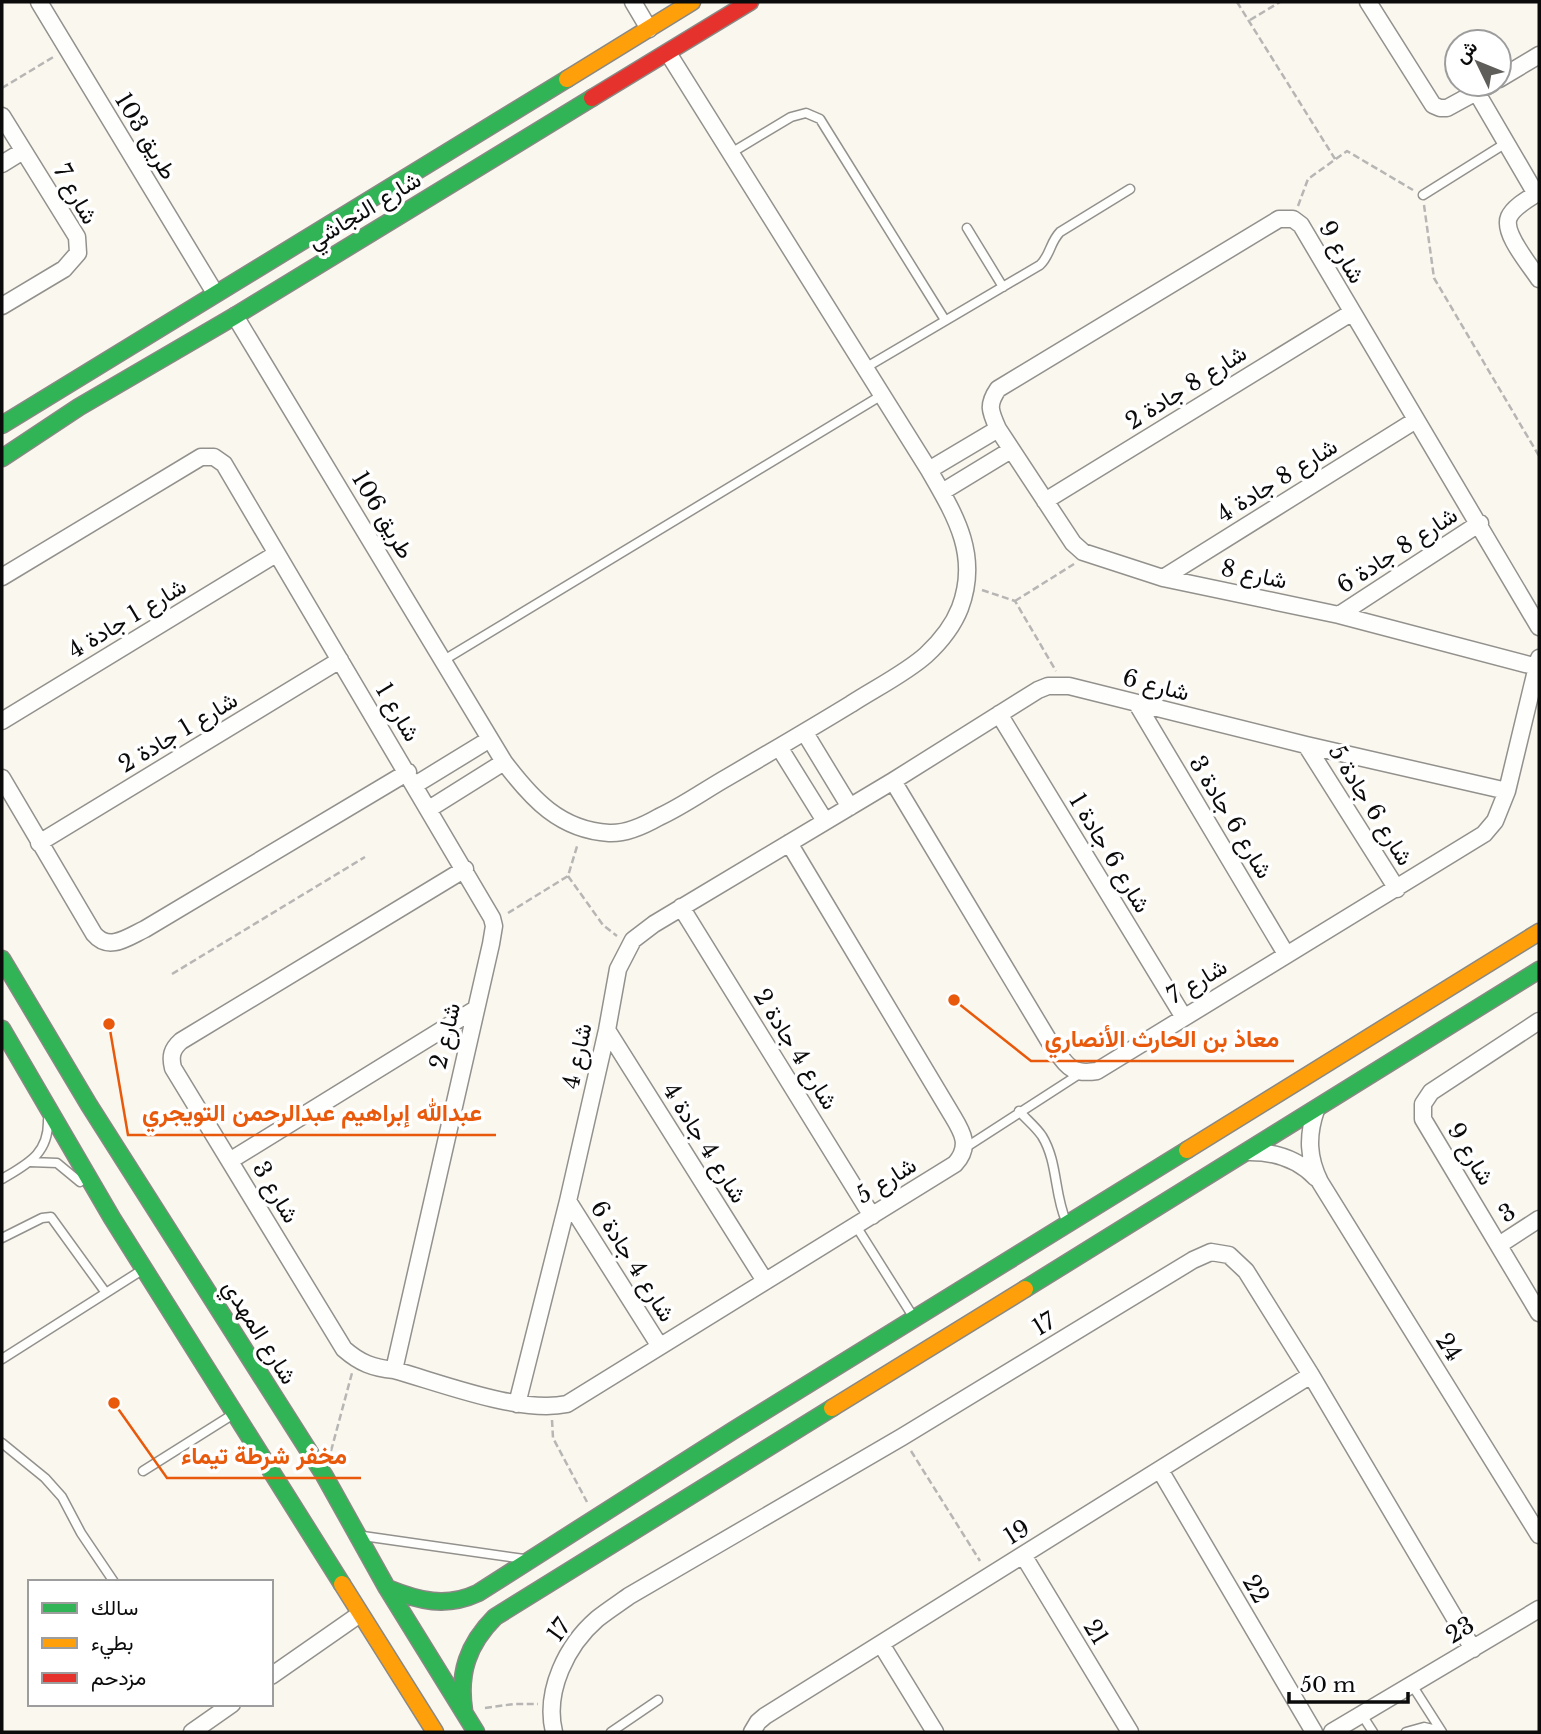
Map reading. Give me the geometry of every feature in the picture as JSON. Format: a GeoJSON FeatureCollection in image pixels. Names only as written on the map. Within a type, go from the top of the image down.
{"type":"FeatureCollection","features":[{"type":"Feature","properties":{"kind":"main road","name":"شارع النجاشي"},"geometry":{"type":"LineString","coordinates":[[2,425],[692,2]]}},
{"type":"Feature","properties":{"kind":"main road","name":"شارع النجاشي"},"geometry":{"type":"LineString","coordinates":[[2,458],[79,407],[235,316],[751,2]]}},
{"type":"Feature","properties":{"kind":"main road"},"geometry":{"type":"LineString","coordinates":[[497,121],[499,141],[511,148]]}},
{"type":"Feature","properties":{"kind":"main road"},"geometry":{"type":"LineString","coordinates":[[448,151],[454,152],[463,160],[466,175]]}},
{"type":"Feature","properties":{"kind":"main road"},"geometry":{"type":"LineString","coordinates":[[387,1588],[426,1603],[438,1604],[459,1601],[478,1593],[1539,932]]}},
{"type":"Feature","properties":{"kind":"main road","name":"شارع المهدي"},"geometry":{"type":"LineString","coordinates":[[2,959],[89,1105],[324,1475],[387,1588],[476,1732]]}},
{"type":"Feature","properties":{"kind":"main road"},"geometry":{"type":"LineString","coordinates":[[464,1711],[461,1687],[464,1661],[477,1637],[495,1617],[1539,971]]}},
{"type":"Feature","properties":{"kind":"main road"},"geometry":{"type":"LineString","coordinates":[[2,1028],[112,1218],[435,1732]]}},
{"type":"Feature","properties":{"kind":"main road"},"geometry":{"type":"LineString","coordinates":[[15,1049],[28,1063],[34,1066],[42,1065],[52,1056],[53,1042]]}},
{"type":"Feature","properties":{"kind":"main road"},"geometry":{"type":"LineString","coordinates":[[45,1104],[55,1083],[67,1081],[89,1105]]}},
{"type":"Feature","properties":{"kind":"main road"},"geometry":{"type":"LineString","coordinates":[[1171,1198],[1161,1195],[1158,1188],[1160,1182],[1241,1126],[1244,1114]]}},
{"type":"Feature","properties":{"kind":"street","name":"طريق 103"},"geometry":{"type":"LineString","coordinates":[[39,2],[215,293]]}},
{"type":"Feature","properties":{"kind":"street"},"geometry":{"type":"LineString","coordinates":[[633,2],[649,29]]}},
{"type":"Feature","properties":{"kind":"street"},"geometry":{"type":"LineString","coordinates":[[1375,4],[1433,104],[1447,108],[1467,98]]}},
{"type":"Feature","properties":{"kind":"street","name":"طريق 106"},"geometry":{"type":"LineString","coordinates":[[235,316],[490,740],[526,792],[545,809],[563,822],[582,829],[612,834],[633,829],[661,817],[805,733],[925,657],[945,636],[960,609],[966,584],[968,556],[959,525],[929,470],[668,53]]}},
{"type":"Feature","properties":{"kind":"street"},"geometry":{"type":"LineString","coordinates":[[1513,71],[1539,55]]}},
{"type":"Feature","properties":{"kind":"street"},"geometry":{"type":"LineString","coordinates":[[1480,98],[1538,193],[1521,204],[1509,217],[1508,232],[1539,279]]}},
{"type":"Feature","properties":{"kind":"street","name":"شارع 7"},"geometry":{"type":"LineString","coordinates":[[2,116],[77,237],[79,253],[64,269],[2,306]]}},
{"type":"Feature","properties":{"kind":"street"},"geometry":{"type":"LineString","coordinates":[[2,164],[23,150]]}},
{"type":"Feature","properties":{"kind":"street","name":"شارع 9"},"geometry":{"type":"LineString","coordinates":[[1012,450],[990,413],[990,400],[998,389],[1279,219],[1293,219],[1301,225],[1480,523],[1539,627]]}},
{"type":"Feature","properties":{"kind":"street","name":"شارع 8 جادة 2"},"geometry":{"type":"LineString","coordinates":[[1045,501],[1352,313]]}},
{"type":"Feature","properties":{"kind":"street","name":"شارع 8 جادة 4"},"geometry":{"type":"LineString","coordinates":[[1163,578],[1416,420]]}},
{"type":"Feature","properties":{"kind":"street"},"geometry":{"type":"LineString","coordinates":[[929,470],[998,429]]}},
{"type":"Feature","properties":{"kind":"street"},"geometry":{"type":"LineString","coordinates":[[942,492],[1012,450]]}},
{"type":"Feature","properties":{"kind":"street","name":"شارع 8"},"geometry":{"type":"LineString","coordinates":[[1012,450],[1073,543],[1089,555],[1163,578],[1339,615],[1538,663]]}},
{"type":"Feature","properties":{"kind":"street","name":"شارع 1"},"geometry":{"type":"LineString","coordinates":[[2,576],[201,457],[214,457],[223,464],[411,779],[116,943],[103,942],[94,934],[2,778]]}},
{"type":"Feature","properties":{"kind":"street","name":"شارع 8 جادة 6"},"geometry":{"type":"LineString","coordinates":[[1339,615],[1480,523]]}},
{"type":"Feature","properties":{"kind":"street","name":"شارع 1 جادة 4"},"geometry":{"type":"LineString","coordinates":[[2,721],[276,554]]}},
{"type":"Feature","properties":{"kind":"street","name":"شارع 1 جادة 2"},"geometry":{"type":"LineString","coordinates":[[39,843],[340,660]]}},
{"type":"Feature","properties":{"kind":"street","name":"شارع 7"},"geometry":{"type":"LineString","coordinates":[[1081,1073],[1097,1071],[1484,834],[1495,821],[1507,790],[1538,663]]}},
{"type":"Feature","properties":{"kind":"street","name":"شارع 6"},"geometry":{"type":"LineString","coordinates":[[825,821],[1048,686],[1065,686],[1306,746],[1507,790]]}},
{"type":"Feature","properties":{"kind":"street","name":"شارع 6 جادة 3"},"geometry":{"type":"LineString","coordinates":[[1138,704],[1286,954]]}},
{"type":"Feature","properties":{"kind":"street","name":"شارع 6 جادة 1"},"geometry":{"type":"LineString","coordinates":[[999,714],[1183,1016]]}},
{"type":"Feature","properties":{"kind":"street"},"geometry":{"type":"LineString","coordinates":[[805,733],[850,807]]}},
{"type":"Feature","properties":{"kind":"street"},"geometry":{"type":"LineString","coordinates":[[490,740],[411,779],[493,921]]}},
{"type":"Feature","properties":{"kind":"street","name":"شارع 6 جادة 5"},"geometry":{"type":"LineString","coordinates":[[1306,746],[1397,889]]}},
{"type":"Feature","properties":{"kind":"street"},"geometry":{"type":"LineString","coordinates":[[779,747],[825,821]]}},
{"type":"Feature","properties":{"kind":"street"},"geometry":{"type":"LineString","coordinates":[[429,809],[504,762]]}},
{"type":"Feature","properties":{"kind":"street"},"geometry":{"type":"LineString","coordinates":[[893,781],[1052,1046],[1070,1069],[1081,1073]]}},
{"type":"Feature","properties":{"kind":"street","name":"شارع 4"},"geometry":{"type":"LineString","coordinates":[[517,1404],[568,1202],[618,969],[629,945],[654,924],[825,821]]}},
{"type":"Feature","properties":{"kind":"street"},"geometry":{"type":"LineString","coordinates":[[789,843],[962,1132],[965,1148]]}},
{"type":"Feature","properties":{"kind":"street","name":"شارع 3"},"geometry":{"type":"LineString","coordinates":[[356,1359],[344,1349],[173,1068],[172,1053],[175,1046],[465,869]]}},
{"type":"Feature","properties":{"kind":"street","name":"شارع 4 جادة 2"},"geometry":{"type":"LineString","coordinates":[[681,907],[872,1216]]}},
{"type":"Feature","properties":{"kind":"street","name":"شارع 2"},"geometry":{"type":"LineString","coordinates":[[394,1370],[491,944],[493,921]]}},
{"type":"Feature","properties":{"kind":"street"},"geometry":{"type":"LineString","coordinates":[[231,1160],[474,1010]]}},
{"type":"Feature","properties":{"kind":"street","name":"شارع 9"},"geometry":{"type":"LineString","coordinates":[[1539,1021],[1431,1092],[1423,1104],[1423,1119],[1539,1313]]}},
{"type":"Feature","properties":{"kind":"street","name":"شارع 4 جادة 4"},"geometry":{"type":"LineString","coordinates":[[607,1030],[765,1280]]}},
{"type":"Feature","properties":{"kind":"street","name":"24"},"geometry":{"type":"LineString","coordinates":[[1316,1111],[1309,1141],[1312,1163],[1320,1182],[1539,1535]]}},
{"type":"Feature","properties":{"kind":"street","name":"شارع 5"},"geometry":{"type":"LineString","coordinates":[[517,1404],[551,1407],[567,1404],[955,1164],[965,1148]]}},
{"type":"Feature","properties":{"kind":"street","name":"24"},"geometry":{"type":"LineString","coordinates":[[1250,1152],[1263,1152],[1289,1159],[1311,1172],[1320,1182]]}},
{"type":"Feature","properties":{"kind":"street","name":"شارع 4 جادة 6"},"geometry":{"type":"LineString","coordinates":[[568,1202],[659,1345]]}},
{"type":"Feature","properties":{"kind":"street","name":"3"},"geometry":{"type":"LineString","coordinates":[[1499,1245],[1539,1219]]}},
{"type":"Feature","properties":{"kind":"street","name":"17"},"geometry":{"type":"LineString","coordinates":[[554,1732],[552,1704],[556,1682],[579,1638],[597,1619],[629,1596],[902,1437],[1193,1260],[1212,1252],[1229,1255],[1246,1271],[1311,1375],[1473,1649]]}},
{"type":"Feature","properties":{"kind":"street"},"geometry":{"type":"LineString","coordinates":[[356,1359],[380,1369],[394,1370],[517,1404]]}},
{"type":"Feature","properties":{"kind":"street","name":"19"},"geometry":{"type":"LineString","coordinates":[[752,1732],[765,1716],[1311,1375]]}},
{"type":"Feature","properties":{"kind":"street","name":"22"},"geometry":{"type":"LineString","coordinates":[[1160,1470],[1314,1732]]}},
{"type":"Feature","properties":{"kind":"street","name":"21"},"geometry":{"type":"LineString","coordinates":[[1023,1555],[1130,1732]]}},
{"type":"Feature","properties":{"kind":"street","name":"23"},"geometry":{"type":"LineString","coordinates":[[1332,1732],[1539,1609]]}},
{"type":"Feature","properties":{"kind":"street"},"geometry":{"type":"LineString","coordinates":[[273,1675],[360,1614]]}},
{"type":"Feature","properties":{"kind":"street"},"geometry":{"type":"LineString","coordinates":[[881,1644],[935,1732]]}},
{"type":"Feature","properties":{"kind":"street"},"geometry":{"type":"LineString","coordinates":[[192,1732],[230,1706]]}},
{"type":"Feature","properties":{"kind":"lane"},"geometry":{"type":"LineString","coordinates":[[731,153],[790,117],[806,113],[820,119],[946,320]]}},
{"type":"Feature","properties":{"kind":"lane"},"geometry":{"type":"LineString","coordinates":[[1423,195],[1506,143]]}},
{"type":"Feature","properties":{"kind":"lane"},"geometry":{"type":"LineString","coordinates":[[865,368],[1045,261],[1060,232],[1130,189]]}},
{"type":"Feature","properties":{"kind":"lane"},"geometry":{"type":"LineString","coordinates":[[967,228],[1003,287]]}},
{"type":"Feature","properties":{"kind":"lane"},"geometry":{"type":"LineString","coordinates":[[444,660],[882,395]]}},
{"type":"Feature","properties":{"kind":"lane"},"geometry":{"type":"LineString","coordinates":[[965,1148],[1081,1073]]}},
{"type":"Feature","properties":{"kind":"lane"},"geometry":{"type":"LineString","coordinates":[[2,1179],[30,1162],[44,1145],[48,1135],[45,1104]]}},
{"type":"Feature","properties":{"kind":"lane"},"geometry":{"type":"LineString","coordinates":[[1019,1111],[1042,1136],[1053,1163],[1058,1203],[1067,1224]]}},
{"type":"Feature","properties":{"kind":"lane"},"geometry":{"type":"LineString","coordinates":[[30,1162],[57,1163],[76,1177],[112,1218]]}},
{"type":"Feature","properties":{"kind":"lane"},"geometry":{"type":"LineString","coordinates":[[2,1238],[42,1217],[51,1217],[106,1293]]}},
{"type":"Feature","properties":{"kind":"lane"},"geometry":{"type":"LineString","coordinates":[[856,1226],[914,1319]]}},
{"type":"Feature","properties":{"kind":"lane"},"geometry":{"type":"LineString","coordinates":[[2,1359],[144,1269]]}},
{"type":"Feature","properties":{"kind":"lane"},"geometry":{"type":"LineString","coordinates":[[143,1471],[234,1413]]}},
{"type":"Feature","properties":{"kind":"lane"},"geometry":{"type":"LineString","coordinates":[[2,1443],[45,1478],[62,1497],[81,1533],[113,1580]]}},
{"type":"Feature","properties":{"kind":"lane"},"geometry":{"type":"LineString","coordinates":[[358,1536],[530,1560]]}},
{"type":"Feature","properties":{"kind":"lane"},"geometry":{"type":"LineString","coordinates":[[1412,1685],[1442,1732]]}},
{"type":"Feature","properties":{"kind":"lane"},"geometry":{"type":"LineString","coordinates":[[611,1732],[658,1700]]}},
{"type":"Feature","properties":{"kind":"lane"},"geometry":{"type":"LineString","coordinates":[[1362,1715],[1373,1732]]}},
{"type":"Feature","properties":{"kind":"lane"},"geometry":{"type":"LineString","coordinates":[[1406,1732],[1424,1727],[1442,1732]]}},
{"type":"Feature","properties":{"kind":"path"},"geometry":{"type":"LineString","coordinates":[[1237,2],[1335,159]]}},
{"type":"Feature","properties":{"kind":"path"},"geometry":{"type":"LineString","coordinates":[[1249,20],[1280,2]]}},
{"type":"Feature","properties":{"kind":"path"},"geometry":{"type":"LineString","coordinates":[[2,88],[67,49]]}},
{"type":"Feature","properties":{"kind":"path"},"geometry":{"type":"LineString","coordinates":[[1293,219],[1308,179],[1347,151],[1423,195],[1434,278],[1539,456]]}},
{"type":"Feature","properties":{"kind":"path"},"geometry":{"type":"LineString","coordinates":[[1015,601],[1089,555]]}},
{"type":"Feature","properties":{"kind":"path"},"geometry":{"type":"LineString","coordinates":[[966,584],[1015,601],[1065,686]]}},
{"type":"Feature","properties":{"kind":"path"},"geometry":{"type":"LineString","coordinates":[[493,921],[568,876],[582,829]]}},
{"type":"Feature","properties":{"kind":"path"},"geometry":{"type":"LineString","coordinates":[[172,974],[365,857]]}},
{"type":"Feature","properties":{"kind":"path"},"geometry":{"type":"LineString","coordinates":[[568,876],[603,925],[629,945]]}},
{"type":"Feature","properties":{"kind":"path"},"geometry":{"type":"LineString","coordinates":[[324,1475],[356,1359]]}},
{"type":"Feature","properties":{"kind":"path"},"geometry":{"type":"LineString","coordinates":[[551,1407],[553,1438],[596,1518]]}},
{"type":"Feature","properties":{"kind":"path"},"geometry":{"type":"LineString","coordinates":[[902,1437],[990,1576]]}},
{"type":"Feature","properties":{"kind":"path"},"geometry":{"type":"LineString","coordinates":[[464,1711],[514,1704],[552,1704]]}},
{"type":"Feature","properties":{"kind":"traffic: fast"},"geometry":{"type":"LineString","coordinates":[[2,425],[567,79]]}},
{"type":"Feature","properties":{"kind":"traffic: fast"},"geometry":{"type":"LineString","coordinates":[[2,458],[79,407],[235,316],[592,98]]}},
{"type":"Feature","properties":{"kind":"traffic: fast"},"geometry":{"type":"LineString","coordinates":[[2,959],[89,1105],[324,1475],[387,1588],[476,1732]]}},
{"type":"Feature","properties":{"kind":"traffic: fast"},"geometry":{"type":"LineString","coordinates":[[1025,1289],[1539,970]]}},
{"type":"Feature","properties":{"kind":"traffic: fast"},"geometry":{"type":"LineString","coordinates":[[2,1029],[112,1218],[342,1584]]}},
{"type":"Feature","properties":{"kind":"traffic: fast"},"geometry":{"type":"LineString","coordinates":[[387,1588],[432,1601],[455,1600],[478,1593],[734,1430],[1187,1150]]}},
{"type":"Feature","properties":{"kind":"traffic: fast"},"geometry":{"type":"LineString","coordinates":[[464,1711],[463,1684],[467,1660],[478,1638],[495,1617],[832,1408]]}},
{"type":"Feature","properties":{"kind":"traffic: slow"},"geometry":{"type":"LineString","coordinates":[[567,79],[692,2]]}},
{"type":"Feature","properties":{"kind":"traffic: slow"},"geometry":{"type":"LineString","coordinates":[[1187,1150],[1539,932]]}},
{"type":"Feature","properties":{"kind":"traffic: slow"},"geometry":{"type":"LineString","coordinates":[[832,1408],[1025,1289]]}},
{"type":"Feature","properties":{"kind":"traffic: slow"},"geometry":{"type":"LineString","coordinates":[[342,1584],[435,1732]]}},
{"type":"Feature","properties":{"kind":"traffic: jam"},"geometry":{"type":"LineString","coordinates":[[592,98],[750,2]]}},
{"type":"Feature","properties":{"kind":"place","name":"معاذ بن الحارث الأنصاري"},"geometry":{"type":"Point","coordinates":[954,1000]}},
{"type":"Feature","properties":{"kind":"place","name":"عبدالله إبراهيم عبدالرحمن التويجري"},"geometry":{"type":"Point","coordinates":[109,1024]}},
{"type":"Feature","properties":{"kind":"place","name":"مخفر شرطة تيماء"},"geometry":{"type":"Point","coordinates":[114,1403]}}]}
